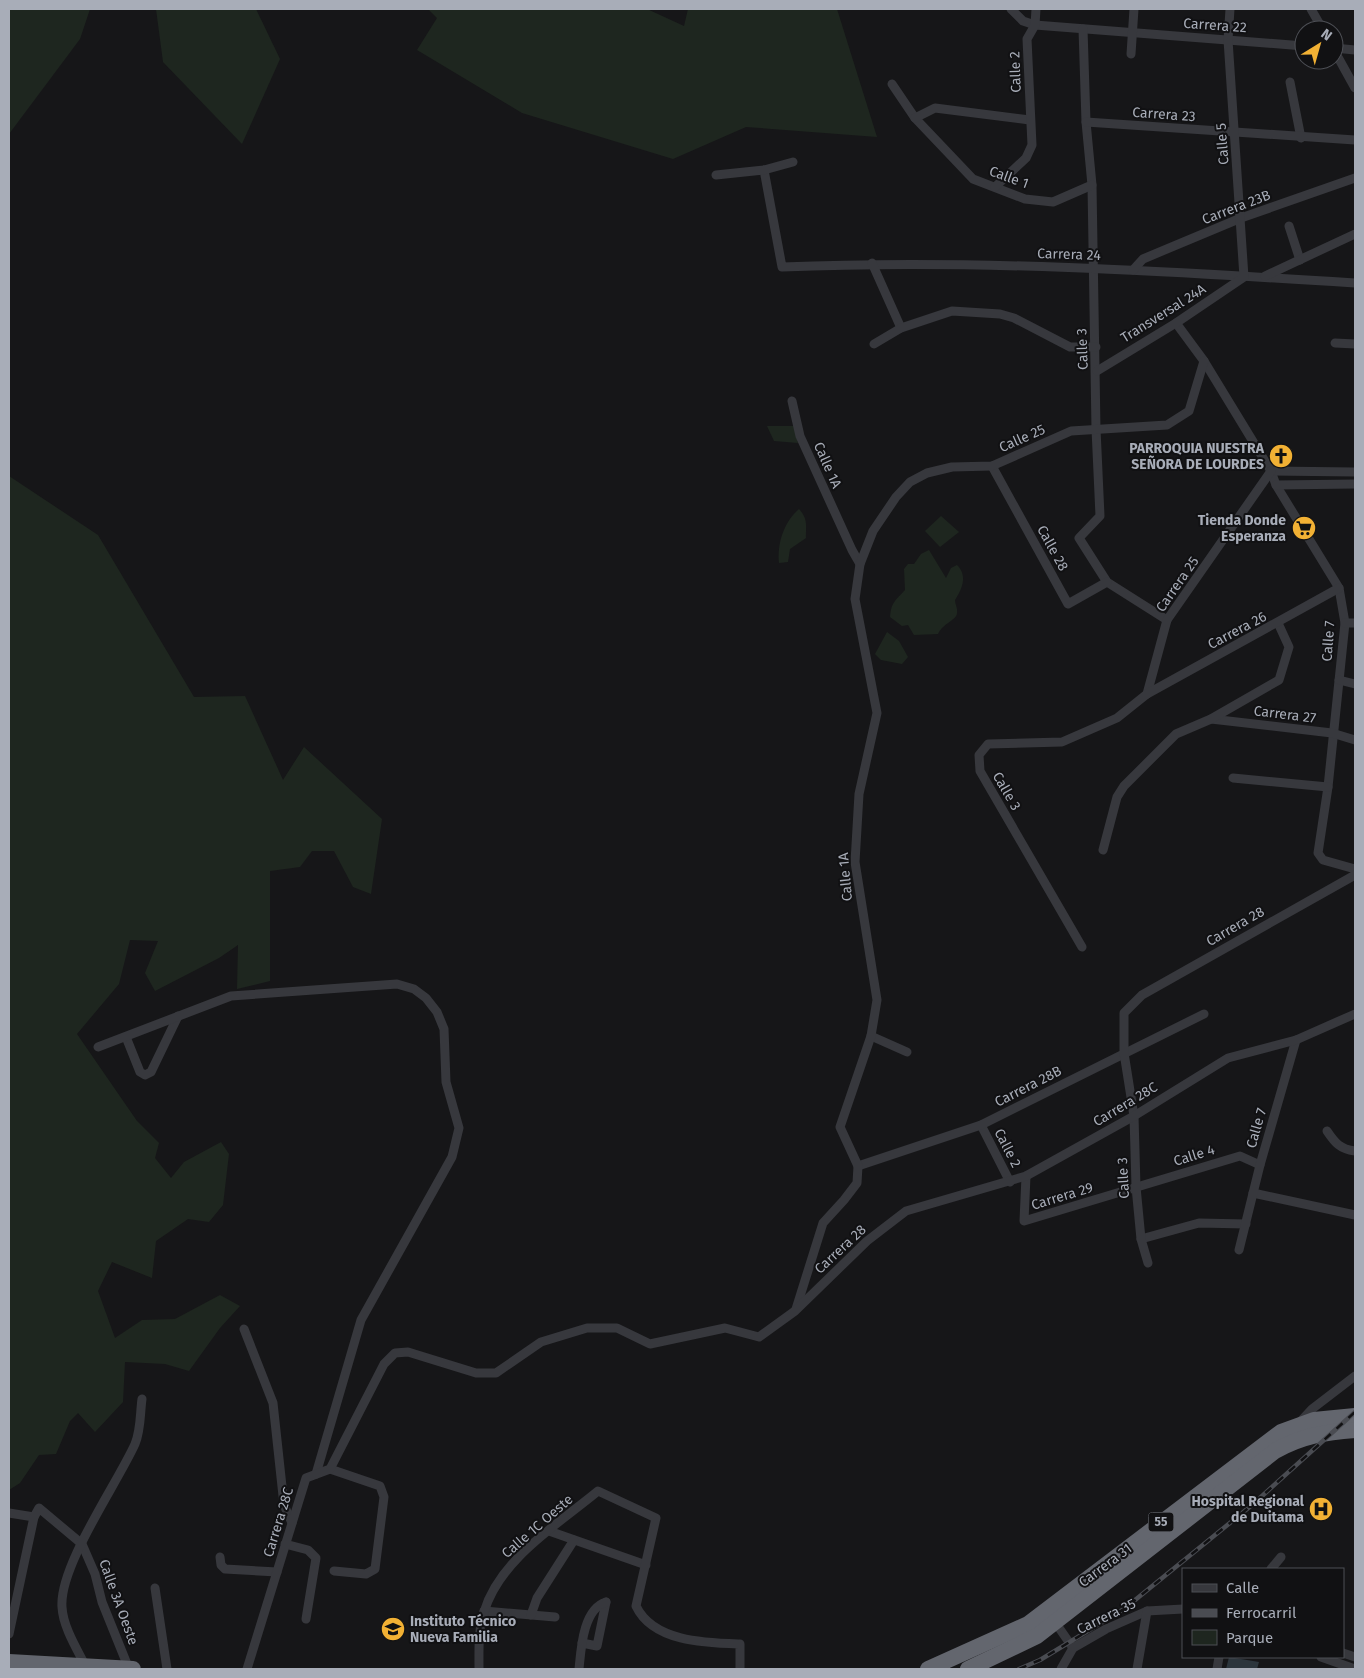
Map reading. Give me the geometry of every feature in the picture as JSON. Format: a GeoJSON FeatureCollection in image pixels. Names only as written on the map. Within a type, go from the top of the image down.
{"type":"FeatureCollection","features":[{"type":"Feature","properties":{"kind":"highway","name":"Carrera 31"},"geometry":{"type":"LineString","coordinates":[[928,1669],[1028,1624],[1269,1440],[1297,1425],[1334,1417],[1355,1416]]}},
{"type":"Feature","properties":{"kind":"highway","name":"Carrera 31"},"geometry":{"type":"LineString","coordinates":[[968,1669],[1037,1636],[1275,1451],[1300,1439],[1321,1433],[1355,1430]]}},
{"type":"Feature","properties":{"kind":"highway"},"geometry":{"type":"LineString","coordinates":[[1055,1622],[1057,1614],[1068,1600],[1069,1592]]}},
{"type":"Feature","properties":{"kind":"highway"},"geometry":{"type":"LineString","coordinates":[[9,1662],[133,1669]]}},
{"type":"Feature","properties":{"kind":"street"},"geometry":{"type":"LineString","coordinates":[[1011,9],[1023,21],[1035,25],[1036,9]]}},
{"type":"Feature","properties":{"kind":"street"},"geometry":{"type":"LineString","coordinates":[[1131,54],[1134,9]]}},
{"type":"Feature","properties":{"kind":"street","name":"Calle 5"},"geometry":{"type":"LineString","coordinates":[[1230,9],[1228,40],[1236,133],[1244,277]]}},
{"type":"Feature","properties":{"kind":"street"},"geometry":{"type":"LineString","coordinates":[[1311,9],[1317,20]]}},
{"type":"Feature","properties":{"kind":"street","name":"Carrera 22"},"geometry":{"type":"LineString","coordinates":[[1035,25],[1294,45]]}},
{"type":"Feature","properties":{"kind":"street","name":"Calle 2"},"geometry":{"type":"LineString","coordinates":[[994,187],[1026,158],[1032,145],[1027,39],[1035,25]]}},
{"type":"Feature","properties":{"kind":"street","name":"Calle 3"},"geometry":{"type":"LineString","coordinates":[[1083,28],[1086,122],[1092,186],[1096,429],[1100,516],[1079,538],[1107,582],[1167,620]]}},
{"type":"Feature","properties":{"kind":"street"},"geometry":{"type":"LineString","coordinates":[[1344,68],[1355,88]]}},
{"type":"Feature","properties":{"kind":"street"},"geometry":{"type":"LineString","coordinates":[[1290,82],[1301,138]]}},
{"type":"Feature","properties":{"kind":"street"},"geometry":{"type":"LineString","coordinates":[[892,84],[916,118],[934,108],[1030,120]]}},
{"type":"Feature","properties":{"kind":"street","name":"Calle 1"},"geometry":{"type":"LineString","coordinates":[[916,118],[973,179],[1025,199],[1053,202],[1092,186]]}},
{"type":"Feature","properties":{"kind":"street","name":"Carrera 23"},"geometry":{"type":"LineString","coordinates":[[1086,122],[1301,138],[1355,140]]}},
{"type":"Feature","properties":{"kind":"street"},"geometry":{"type":"LineString","coordinates":[[716,175],[764,170],[793,162]]}},
{"type":"Feature","properties":{"kind":"street","name":"Carrera 24"},"geometry":{"type":"LineString","coordinates":[[764,170],[782,267],[872,263],[1093,268],[1355,283]]}},
{"type":"Feature","properties":{"kind":"street","name":"Carrera 23B"},"geometry":{"type":"LineString","coordinates":[[1133,270],[1143,259],[1241,218],[1355,178]]}},
{"type":"Feature","properties":{"kind":"street"},"geometry":{"type":"LineString","coordinates":[[1289,226],[1300,260]]}},
{"type":"Feature","properties":{"kind":"street"},"geometry":{"type":"LineString","coordinates":[[1263,277],[1355,234]]}},
{"type":"Feature","properties":{"kind":"street"},"geometry":{"type":"LineString","coordinates":[[872,263],[901,328]]}},
{"type":"Feature","properties":{"kind":"street","name":"Transversal 24A"},"geometry":{"type":"LineString","coordinates":[[1096,371],[1176,323],[1244,277]]}},
{"type":"Feature","properties":{"kind":"street"},"geometry":{"type":"LineString","coordinates":[[874,344],[901,328],[952,311],[1000,314],[1014,318],[1070,346],[1096,347]]}},
{"type":"Feature","properties":{"kind":"street","name":"Calle 7"},"geometry":{"type":"LineString","coordinates":[[1176,323],[1204,361],[1271,470],[1276,485],[1339,588],[1345,623],[1332,733],[1327,797],[1318,853],[1323,860],[1355,869]]}},
{"type":"Feature","properties":{"kind":"street"},"geometry":{"type":"LineString","coordinates":[[1335,343],[1355,344]]}},
{"type":"Feature","properties":{"kind":"street","name":"Calle 25"},"geometry":{"type":"LineString","coordinates":[[860,564],[873,531],[896,497],[910,482],[926,473],[952,467],[992,466],[1071,431],[1167,425],[1189,411],[1204,361]]}},
{"type":"Feature","properties":{"kind":"street","name":"Calle 1A"},"geometry":{"type":"LineString","coordinates":[[792,401],[800,436],[860,564],[854,599],[877,713],[860,794],[855,862],[877,1000],[871,1036],[840,1127],[858,1166]]}},
{"type":"Feature","properties":{"kind":"street","name":"Calle 28"},"geometry":{"type":"LineString","coordinates":[[992,466],[1068,604],[1107,582]]}},
{"type":"Feature","properties":{"kind":"street"},"geometry":{"type":"LineString","coordinates":[[1271,470],[1355,472]]}},
{"type":"Feature","properties":{"kind":"street","name":"Carrera 25"},"geometry":{"type":"LineString","coordinates":[[1146,694],[1167,620],[1271,470]]}},
{"type":"Feature","properties":{"kind":"street"},"geometry":{"type":"LineString","coordinates":[[1276,485],[1355,484]]}},
{"type":"Feature","properties":{"kind":"street","name":"Carrera 26"},"geometry":{"type":"LineString","coordinates":[[1146,694],[1339,588]]}},
{"type":"Feature","properties":{"kind":"street","name":"Carrera 27"},"geometry":{"type":"LineString","coordinates":[[1103,850],[1117,797],[1124,786],[1176,734],[1211,719],[1279,680],[1289,647],[1278,623]]}},
{"type":"Feature","properties":{"kind":"street"},"geometry":{"type":"LineString","coordinates":[[1345,623],[1355,623]]}},
{"type":"Feature","properties":{"kind":"street"},"geometry":{"type":"LineString","coordinates":[[1339,680],[1355,684]]}},
{"type":"Feature","properties":{"kind":"street","name":"Calle 3"},"geometry":{"type":"LineString","coordinates":[[1082,947],[980,771],[979,755],[988,744],[1062,742],[1117,718],[1146,694]]}},
{"type":"Feature","properties":{"kind":"street","name":"Carrera 27"},"geometry":{"type":"LineString","coordinates":[[1211,719],[1332,733],[1355,740]]}},
{"type":"Feature","properties":{"kind":"street"},"geometry":{"type":"LineString","coordinates":[[1233,778],[1328,787]]}},
{"type":"Feature","properties":{"kind":"street","name":"Carrera 28"},"geometry":{"type":"LineString","coordinates":[[1131,1004],[1142,995],[1355,875]]}},
{"type":"Feature","properties":{"kind":"street"},"geometry":{"type":"LineString","coordinates":[[98,1046],[231,996],[398,984],[414,989],[426,998],[437,1012],[444,1029],[446,1082],[459,1128],[452,1157],[361,1320],[316,1474]]}},
{"type":"Feature","properties":{"kind":"street","name":"Calle 3"},"geometry":{"type":"LineString","coordinates":[[1131,1004],[1124,1013],[1124,1053],[1134,1116],[1136,1187],[1141,1239],[1148,1263]]}},
{"type":"Feature","properties":{"kind":"street","name":"Carrera 28B"},"geometry":{"type":"LineString","coordinates":[[858,1166],[982,1126],[1204,1014]]}},
{"type":"Feature","properties":{"kind":"street","name":"Carrera 28C"},"geometry":{"type":"LineString","coordinates":[[906,1211],[1026,1176],[1134,1116],[1228,1058],[1296,1040],[1355,1014]]}},
{"type":"Feature","properties":{"kind":"street"},"geometry":{"type":"LineString","coordinates":[[126,1037],[140,1072],[145,1074],[151,1072],[178,1016]]}},
{"type":"Feature","properties":{"kind":"street"},"geometry":{"type":"LineString","coordinates":[[871,1036],[907,1052]]}},
{"type":"Feature","properties":{"kind":"street","name":"Calle 7"},"geometry":{"type":"LineString","coordinates":[[1239,1250],[1260,1165],[1296,1040]]}},
{"type":"Feature","properties":{"kind":"street","name":"Calle 2"},"geometry":{"type":"LineString","coordinates":[[982,1126],[1010,1182]]}},
{"type":"Feature","properties":{"kind":"street"},"geometry":{"type":"LineString","coordinates":[[1327,1131],[1336,1145],[1344,1150],[1355,1151]]}},
{"type":"Feature","properties":{"kind":"street","name":"Calle 4"},"geometry":{"type":"LineString","coordinates":[[1136,1187],[1240,1156],[1260,1165]]}},
{"type":"Feature","properties":{"kind":"street"},"geometry":{"type":"LineString","coordinates":[[795,1310],[823,1223],[857,1183],[858,1166]]}},
{"type":"Feature","properties":{"kind":"street","name":"Calle 2"},"geometry":{"type":"LineString","coordinates":[[1024,1222],[1026,1176]]}},
{"type":"Feature","properties":{"kind":"street","name":"Carrera 29"},"geometry":{"type":"LineString","coordinates":[[1024,1222],[1136,1187]]}},
{"type":"Feature","properties":{"kind":"street"},"geometry":{"type":"LineString","coordinates":[[1253,1193],[1355,1214]]}},
{"type":"Feature","properties":{"kind":"street","name":"Carrera 28"},"geometry":{"type":"LineString","coordinates":[[330,1469],[384,1364],[395,1353],[408,1352],[476,1373],[496,1373],[541,1342],[587,1328],[617,1328],[650,1344],[725,1328],[759,1337],[795,1310],[867,1240],[906,1211]]}},
{"type":"Feature","properties":{"kind":"street"},"geometry":{"type":"LineString","coordinates":[[1141,1239],[1199,1223],[1246,1224]]}},
{"type":"Feature","properties":{"kind":"street"},"geometry":{"type":"LineString","coordinates":[[244,1329],[273,1403],[284,1505],[292,1523]]}},
{"type":"Feature","properties":{"kind":"street"},"geometry":{"type":"LineString","coordinates":[[1297,1425],[1312,1408],[1355,1376]]}},
{"type":"Feature","properties":{"kind":"street"},"geometry":{"type":"LineString","coordinates":[[86,1667],[67,1628],[62,1609],[62,1594],[82,1544],[136,1442],[142,1399]]}},
{"type":"Feature","properties":{"kind":"street"},"geometry":{"type":"LineString","coordinates":[[316,1474],[330,1469],[380,1486],[384,1497],[375,1569],[366,1574],[334,1571]]}},
{"type":"Feature","properties":{"kind":"street","name":"Carrera 28C"},"geometry":{"type":"LineString","coordinates":[[247,1669],[306,1478],[316,1474]]}},
{"type":"Feature","properties":{"kind":"street","name":"Calle 1C Oeste"},"geometry":{"type":"LineString","coordinates":[[479,1669],[480,1626],[496,1583],[523,1553],[598,1491],[656,1518],[646,1565]]}},
{"type":"Feature","properties":{"kind":"street"},"geometry":{"type":"LineString","coordinates":[[9,1634],[34,1517],[39,1508],[82,1544]]}},
{"type":"Feature","properties":{"kind":"street"},"geometry":{"type":"LineString","coordinates":[[9,1513],[34,1517]]}},
{"type":"Feature","properties":{"kind":"street"},"geometry":{"type":"LineString","coordinates":[[549,1531],[646,1565],[636,1606],[640,1615],[651,1625],[663,1632],[710,1642],[740,1644],[740,1669]]}},
{"type":"Feature","properties":{"kind":"street"},"geometry":{"type":"LineString","coordinates":[[532,1615],[536,1598],[574,1540]]}},
{"type":"Feature","properties":{"kind":"street","name":"Calle 3A Oeste"},"geometry":{"type":"LineString","coordinates":[[82,1544],[95,1574],[102,1602],[129,1669]]}},
{"type":"Feature","properties":{"kind":"street"},"geometry":{"type":"LineString","coordinates":[[286,1544],[308,1550],[316,1558],[306,1619]]}},
{"type":"Feature","properties":{"kind":"street"},"geometry":{"type":"LineString","coordinates":[[220,1557],[221,1566],[225,1569],[277,1572]]}},
{"type":"Feature","properties":{"kind":"street"},"geometry":{"type":"LineString","coordinates":[[1272,1568],[1281,1557]]}},
{"type":"Feature","properties":{"kind":"street"},"geometry":{"type":"LineString","coordinates":[[155,1588],[167,1669]]}},
{"type":"Feature","properties":{"kind":"street"},"geometry":{"type":"LineString","coordinates":[[579,1669],[582,1643],[586,1624],[600,1604],[606,1602],[597,1646],[582,1643]]}},
{"type":"Feature","properties":{"kind":"street","name":"Carrera 35"},"geometry":{"type":"LineString","coordinates":[[1055,1622],[1073,1648],[1147,1611],[1182,1609]]}},
{"type":"Feature","properties":{"kind":"street"},"geometry":{"type":"LineString","coordinates":[[484,1611],[555,1617]]}},
{"type":"Feature","properties":{"kind":"street"},"geometry":{"type":"LineString","coordinates":[[1137,1669],[1147,1611]]}},
{"type":"Feature","properties":{"kind":"street"},"geometry":{"type":"LineString","coordinates":[[1061,1669],[1073,1648]]}},
{"type":"Feature","properties":{"kind":"street"},"geometry":{"type":"LineString","coordinates":[[1324,1658],[1355,1669]]}},
{"type":"Feature","properties":{"kind":"green space"},"geometry":{"type":"Polygon","coordinates":[[[9,9],[90,9],[80,39],[9,134],[9,9]]]}},
{"type":"Feature","properties":{"kind":"green space"},"geometry":{"type":"Polygon","coordinates":[[[156,9],[256,9],[280,59],[242,144],[163,62],[156,9]]]}},
{"type":"Feature","properties":{"kind":"green space"},"geometry":{"type":"Polygon","coordinates":[[[428,9],[647,9],[684,26],[688,9],[837,9],[877,137],[746,127],[673,159],[522,113],[417,50],[437,18],[428,9]]]}},
{"type":"Feature","properties":{"kind":"green space"},"geometry":{"type":"Polygon","coordinates":[[[767,426],[794,426],[798,443],[774,441],[767,426]]]}},
{"type":"Feature","properties":{"kind":"green space"},"geometry":{"type":"Polygon","coordinates":[[[9,476],[98,535],[194,697],[245,696],[283,780],[304,747],[382,819],[371,894],[353,887],[334,851],[312,851],[300,867],[270,871],[270,981],[237,989],[238,945],[219,958],[155,991],[145,973],[158,941],[130,940],[119,984],[77,1034],[137,1121],[159,1143],[155,1158],[171,1178],[184,1162],[221,1142],[229,1154],[223,1205],[209,1222],[188,1219],[156,1241],[152,1278],[112,1262],[98,1291],[115,1338],[142,1320],[175,1319],[220,1295],[240,1306],[220,1328],[189,1371],[165,1364],[125,1362],[123,1402],[95,1432],[78,1413],[70,1421],[56,1454],[39,1455],[20,1483],[9,1490],[9,476]]]}},
{"type":"Feature","properties":{"kind":"green space"},"geometry":{"type":"Polygon","coordinates":[[[799,509],[805,519],[806,538],[790,549],[788,562],[779,563],[780,541],[789,520],[799,509]]]}},
{"type":"Feature","properties":{"kind":"green space"},"geometry":{"type":"Polygon","coordinates":[[[941,516],[959,532],[940,547],[925,531],[941,516]]]}},
{"type":"Feature","properties":{"kind":"green space"},"geometry":{"type":"Polygon","coordinates":[[[929,550],[946,578],[951,568],[957,565],[962,574],[963,582],[955,600],[957,611],[955,618],[943,627],[938,634],[914,635],[908,625],[902,626],[890,617],[891,608],[905,590],[904,569],[908,564],[914,564],[921,554],[929,550]]]}},
{"type":"Feature","properties":{"kind":"green space"},"geometry":{"type":"Polygon","coordinates":[[[887,632],[899,641],[908,657],[902,664],[881,660],[875,654],[887,632]]]}},
{"type":"Feature","properties":{"kind":"shaded area"},"geometry":{"type":"Polygon","coordinates":[[[1229,1658],[1259,1662],[1257,1669],[1226,1669],[1229,1658]]]}},
{"type":"Feature","properties":{"kind":"railway"},"geometry":{"type":"LineString","coordinates":[[1019,1669],[1040,1660],[1124,1609],[1252,1505],[1355,1412]]}},
{"type":"Feature","properties":{"kind":"place","name":"PARROQUIA NUESTRA SEÑORA DE LOURDES"},"geometry":{"type":"Point","coordinates":[1281,456]}},
{"type":"Feature","properties":{"kind":"place","name":"Tienda Donde Esperanza"},"geometry":{"type":"Point","coordinates":[1304,528]}},
{"type":"Feature","properties":{"kind":"place","name":"Hospital Regional de Duitama"},"geometry":{"type":"Point","coordinates":[1321,1509]}},
{"type":"Feature","properties":{"kind":"place","name":"Instituto Técnico Nueva Familia"},"geometry":{"type":"Point","coordinates":[393,1629]}}]}
